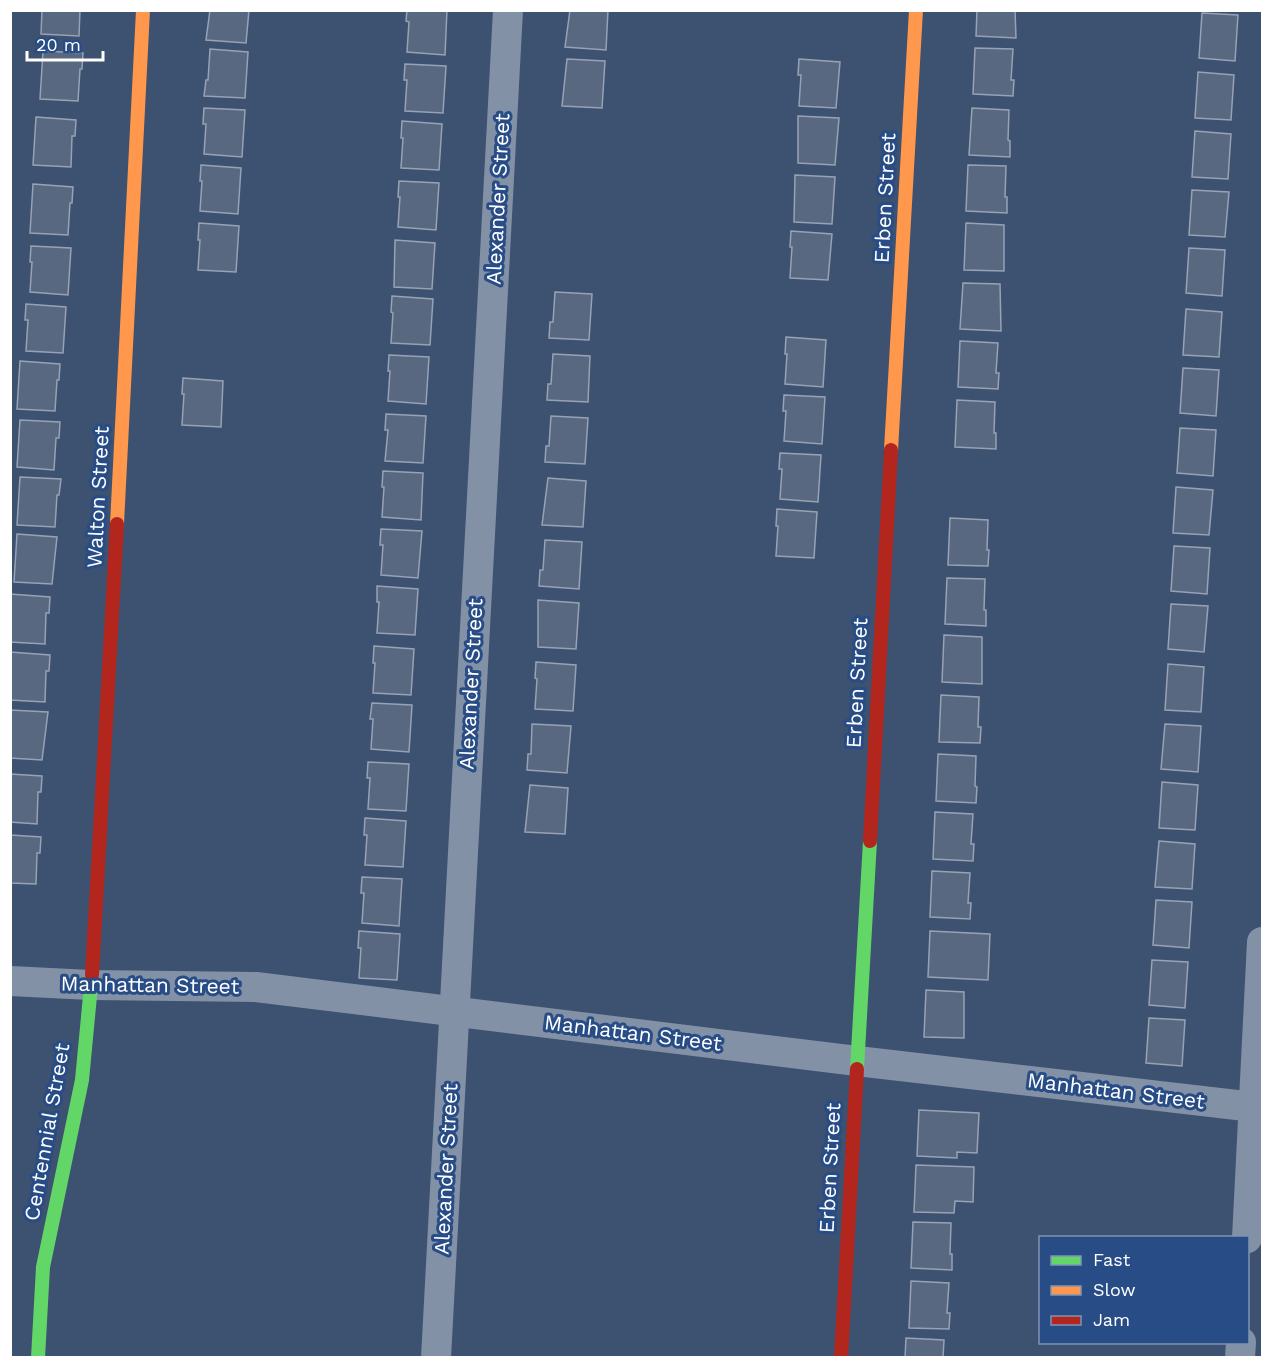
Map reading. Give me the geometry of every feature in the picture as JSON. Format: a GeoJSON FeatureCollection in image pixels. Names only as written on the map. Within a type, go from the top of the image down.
{"type":"FeatureCollection","features":[{"type":"Feature","properties":{"kind":"street","name":"Walton Street"},"geometry":{"type":"LineString","coordinates":[[91,986],[109,690],[143,10]]}},
{"type":"Feature","properties":{"kind":"street","name":"Alexander Street"},"geometry":{"type":"LineString","coordinates":[[436,1358],[508,10]]}},
{"type":"Feature","properties":{"kind":"street","name":"Erben Street"},"geometry":{"type":"LineString","coordinates":[[841,1358],[916,10]]}},
{"type":"Feature","properties":{"kind":"street"},"geometry":{"type":"LineString","coordinates":[[1247,1236],[1263,942]]}},
{"type":"Feature","properties":{"kind":"street","name":"Manhattan Street"},"geometry":{"type":"LineString","coordinates":[[10,981],[91,986],[256,987],[1254,1107]]}},
{"type":"Feature","properties":{"kind":"street","name":"Centennial Street"},"geometry":{"type":"LineString","coordinates":[[38,1358],[43,1267],[82,1080],[91,986]]}},
{"type":"Feature","properties":{"kind":"building"},"geometry":{"type":"Polygon","coordinates":[[[42,10],[80,10],[79,36],[41,34],[42,10]]]}},
{"type":"Feature","properties":{"kind":"building"},"geometry":{"type":"Polygon","coordinates":[[[210,10],[249,10],[246,43],[206,40],[210,10]]]}},
{"type":"Feature","properties":{"kind":"building"},"geometry":{"type":"Polygon","coordinates":[[[407,10],[447,10],[445,55],[407,52],[409,22],[406,21],[407,10]]]}},
{"type":"Feature","properties":{"kind":"building"},"geometry":{"type":"Polygon","coordinates":[[[570,10],[608,10],[606,50],[565,47],[570,10]]]}},
{"type":"Feature","properties":{"kind":"building"},"geometry":{"type":"Polygon","coordinates":[[[977,10],[1015,10],[1016,38],[976,36],[977,10]]]}},
{"type":"Feature","properties":{"kind":"building"},"geometry":{"type":"Polygon","coordinates":[[[1202,13],[1238,15],[1235,61],[1199,58],[1202,13]]]}},
{"type":"Feature","properties":{"kind":"building"},"geometry":{"type":"Polygon","coordinates":[[[975,48],[1013,49],[1011,80],[1014,80],[1013,96],[973,94],[975,48]]]}},
{"type":"Feature","properties":{"kind":"building"},"geometry":{"type":"Polygon","coordinates":[[[210,49],[248,52],[245,98],[204,96],[206,80],[208,80],[210,49]]]}},
{"type":"Feature","properties":{"kind":"building"},"geometry":{"type":"Polygon","coordinates":[[[43,51],[83,53],[78,101],[40,99],[43,51]]]}},
{"type":"Feature","properties":{"kind":"building"},"geometry":{"type":"Polygon","coordinates":[[[567,59],[605,61],[602,108],[562,106],[567,59]]]}},
{"type":"Feature","properties":{"kind":"building"},"geometry":{"type":"Polygon","coordinates":[[[799,59],[840,62],[836,108],[799,106],[801,75],[798,75],[799,59]]]}},
{"type":"Feature","properties":{"kind":"building"},"geometry":{"type":"Polygon","coordinates":[[[405,64],[446,66],[443,113],[405,111],[407,80],[404,80],[405,64]]]}},
{"type":"Feature","properties":{"kind":"building"},"geometry":{"type":"Polygon","coordinates":[[[1198,72],[1234,75],[1231,120],[1195,118],[1198,72]]]}},
{"type":"Feature","properties":{"kind":"building"},"geometry":{"type":"Polygon","coordinates":[[[204,108],[245,110],[242,157],[204,154],[206,124],[203,124],[204,108]]]}},
{"type":"Feature","properties":{"kind":"building"},"geometry":{"type":"Polygon","coordinates":[[[972,108],[1009,110],[1010,157],[969,155],[972,108]]]}},
{"type":"Feature","properties":{"kind":"building"},"geometry":{"type":"Polygon","coordinates":[[[798,116],[839,118],[835,165],[798,163],[798,116]]]}},
{"type":"Feature","properties":{"kind":"building"},"geometry":{"type":"Polygon","coordinates":[[[36,117],[76,120],[75,136],[72,136],[71,167],[33,165],[36,117]]]}},
{"type":"Feature","properties":{"kind":"building"},"geometry":{"type":"Polygon","coordinates":[[[402,121],[442,124],[439,170],[401,168],[402,121]]]}},
{"type":"Feature","properties":{"kind":"building"},"geometry":{"type":"Polygon","coordinates":[[[1195,131],[1231,134],[1228,179],[1192,177],[1195,131]]]}},
{"type":"Feature","properties":{"kind":"building"},"geometry":{"type":"Polygon","coordinates":[[[201,165],[241,168],[238,214],[200,211],[201,165]]]}},
{"type":"Feature","properties":{"kind":"building"},"geometry":{"type":"Polygon","coordinates":[[[968,165],[1006,166],[1007,213],[966,211],[968,165]]]}},
{"type":"Feature","properties":{"kind":"building"},"geometry":{"type":"Polygon","coordinates":[[[795,175],[835,177],[832,224],[794,222],[795,175]]]}},
{"type":"Feature","properties":{"kind":"building"},"geometry":{"type":"Polygon","coordinates":[[[399,181],[439,183],[436,230],[398,227],[399,181]]]}},
{"type":"Feature","properties":{"kind":"building"},"geometry":{"type":"Polygon","coordinates":[[[33,184],[73,187],[68,235],[30,233],[33,184]]]}},
{"type":"Feature","properties":{"kind":"building"},"geometry":{"type":"Polygon","coordinates":[[[1192,190],[1229,192],[1225,237],[1189,235],[1192,190]]]}},
{"type":"Feature","properties":{"kind":"building"},"geometry":{"type":"Polygon","coordinates":[[[199,223],[239,226],[236,272],[198,270],[199,223]]]}},
{"type":"Feature","properties":{"kind":"building"},"geometry":{"type":"Polygon","coordinates":[[[966,223],[1004,225],[1004,271],[964,270],[966,223]]]}},
{"type":"Feature","properties":{"kind":"building"},"geometry":{"type":"Polygon","coordinates":[[[791,231],[832,234],[828,280],[790,278],[791,231]]]}},
{"type":"Feature","properties":{"kind":"building"},"geometry":{"type":"Polygon","coordinates":[[[395,240],[435,243],[432,289],[394,287],[395,240]]]}},
{"type":"Feature","properties":{"kind":"building"},"geometry":{"type":"Polygon","coordinates":[[[31,246],[71,248],[68,295],[30,292],[31,246]]]}},
{"type":"Feature","properties":{"kind":"building"},"geometry":{"type":"Polygon","coordinates":[[[1189,248],[1225,250],[1222,296],[1186,293],[1189,248]]]}},
{"type":"Feature","properties":{"kind":"building"},"geometry":{"type":"Polygon","coordinates":[[[963,283],[1000,284],[1001,331],[960,329],[963,283]]]}},
{"type":"Feature","properties":{"kind":"building"},"geometry":{"type":"Polygon","coordinates":[[[555,292],[592,294],[589,340],[549,338],[550,322],[553,322],[555,292]]]}},
{"type":"Feature","properties":{"kind":"building"},"geometry":{"type":"Polygon","coordinates":[[[392,296],[433,299],[430,345],[391,343],[392,296]]]}},
{"type":"Feature","properties":{"kind":"building"},"geometry":{"type":"Polygon","coordinates":[[[26,304],[66,307],[63,353],[26,351],[28,320],[25,320],[26,304]]]}},
{"type":"Feature","properties":{"kind":"building"},"geometry":{"type":"Polygon","coordinates":[[[1186,309],[1222,312],[1219,357],[1183,355],[1186,309]]]}},
{"type":"Feature","properties":{"kind":"building"},"geometry":{"type":"Polygon","coordinates":[[[786,337],[826,340],[823,387],[785,384],[786,337]]]}},
{"type":"Feature","properties":{"kind":"building"},"geometry":{"type":"Polygon","coordinates":[[[960,341],[998,343],[996,373],[999,373],[998,389],[958,387],[960,341]]]}},
{"type":"Feature","properties":{"kind":"building"},"geometry":{"type":"Polygon","coordinates":[[[553,354],[590,356],[588,402],[547,400],[548,384],[551,384],[553,354]]]}},
{"type":"Feature","properties":{"kind":"building"},"geometry":{"type":"Polygon","coordinates":[[[389,355],[429,357],[426,404],[388,401],[389,355]]]}},
{"type":"Feature","properties":{"kind":"building"},"geometry":{"type":"Polygon","coordinates":[[[20,361],[60,364],[55,411],[17,409],[20,361]]]}},
{"type":"Feature","properties":{"kind":"building"},"geometry":{"type":"Polygon","coordinates":[[[1183,368],[1219,370],[1216,416],[1180,413],[1183,368]]]}},
{"type":"Feature","properties":{"kind":"building"},"geometry":{"type":"Polygon","coordinates":[[[183,378],[223,381],[221,427],[182,425],[183,378]]]}},
{"type":"Feature","properties":{"kind":"building"},"geometry":{"type":"Polygon","coordinates":[[[784,395],[825,397],[822,444],[784,441],[786,411],[783,411],[784,395]]]}},
{"type":"Feature","properties":{"kind":"building"},"geometry":{"type":"Polygon","coordinates":[[[957,400],[995,402],[996,449],[955,447],[957,400]]]}},
{"type":"Feature","properties":{"kind":"building"},"geometry":{"type":"Polygon","coordinates":[[[386,414],[426,416],[423,463],[385,461],[388,430],[385,430],[386,414]]]}},
{"type":"Feature","properties":{"kind":"building"},"geometry":{"type":"Polygon","coordinates":[[[551,416],[588,418],[585,464],[545,462],[546,446],[549,446],[551,416]]]}},
{"type":"Feature","properties":{"kind":"building"},"geometry":{"type":"Polygon","coordinates":[[[20,420],[60,422],[59,438],[56,438],[54,470],[17,467],[20,420]]]}},
{"type":"Feature","properties":{"kind":"building"},"geometry":{"type":"Polygon","coordinates":[[[1180,428],[1216,430],[1213,476],[1177,473],[1180,428]]]}},
{"type":"Feature","properties":{"kind":"building"},"geometry":{"type":"Polygon","coordinates":[[[780,453],[821,455],[818,502],[780,499],[782,469],[779,469],[780,453]]]}},
{"type":"Feature","properties":{"kind":"building"},"geometry":{"type":"Polygon","coordinates":[[[383,471],[423,473],[421,520],[382,517],[383,471]]]}},
{"type":"Feature","properties":{"kind":"building"},"geometry":{"type":"Polygon","coordinates":[[[20,477],[61,479],[59,495],[57,495],[55,527],[17,525],[20,477]]]}},
{"type":"Feature","properties":{"kind":"building"},"geometry":{"type":"Polygon","coordinates":[[[548,478],[586,481],[583,527],[542,525],[548,478]]]}},
{"type":"Feature","properties":{"kind":"building"},"geometry":{"type":"Polygon","coordinates":[[[1176,487],[1213,490],[1209,535],[1173,533],[1176,487]]]}},
{"type":"Feature","properties":{"kind":"building"},"geometry":{"type":"Polygon","coordinates":[[[777,509],[817,512],[814,558],[776,556],[777,509]]]}},
{"type":"Feature","properties":{"kind":"building"},"geometry":{"type":"Polygon","coordinates":[[[950,518],[988,520],[988,566],[948,565],[950,518]]]}},
{"type":"Feature","properties":{"kind":"building"},"geometry":{"type":"Polygon","coordinates":[[[381,529],[422,531],[418,578],[381,575],[383,545],[380,545],[381,529]]]}},
{"type":"Feature","properties":{"kind":"building"},"geometry":{"type":"Polygon","coordinates":[[[17,534],[57,537],[52,584],[14,582],[17,534]]]}},
{"type":"Feature","properties":{"kind":"building"},"geometry":{"type":"Polygon","coordinates":[[[545,540],[582,542],[579,589],[539,586],[540,570],[543,570],[545,540]]]}},
{"type":"Feature","properties":{"kind":"building"},"geometry":{"type":"Polygon","coordinates":[[[1174,546],[1210,548],[1207,594],[1171,591],[1174,546]]]}},
{"type":"Feature","properties":{"kind":"building"},"geometry":{"type":"Polygon","coordinates":[[[947,578],[985,579],[986,626],[945,624],[947,578]]]}},
{"type":"Feature","properties":{"kind":"building"},"geometry":{"type":"Polygon","coordinates":[[[377,586],[418,589],[415,635],[377,633],[379,602],[377,602],[377,586]]]}},
{"type":"Feature","properties":{"kind":"building"},"geometry":{"type":"Polygon","coordinates":[[[10,594],[50,597],[49,613],[46,613],[45,644],[10,642],[10,594]]]}},
{"type":"Feature","properties":{"kind":"building"},"geometry":{"type":"Polygon","coordinates":[[[538,600],[579,603],[576,649],[538,647],[538,600]]]}},
{"type":"Feature","properties":{"kind":"building"},"geometry":{"type":"Polygon","coordinates":[[[1171,604],[1208,606],[1204,652],[1168,649],[1171,604]]]}},
{"type":"Feature","properties":{"kind":"building"},"geometry":{"type":"Polygon","coordinates":[[[944,635],[982,637],[982,684],[942,682],[944,635]]]}},
{"type":"Feature","properties":{"kind":"building"},"geometry":{"type":"Polygon","coordinates":[[[374,646],[414,649],[411,695],[373,693],[374,646]]]}},
{"type":"Feature","properties":{"kind":"building"},"geometry":{"type":"Polygon","coordinates":[[[10,652],[50,655],[49,671],[46,671],[45,702],[10,700],[10,652]]]}},
{"type":"Feature","properties":{"kind":"building"},"geometry":{"type":"Polygon","coordinates":[[[536,662],[576,665],[573,711],[535,709],[536,662]]]}},
{"type":"Feature","properties":{"kind":"building"},"geometry":{"type":"Polygon","coordinates":[[[1168,664],[1204,667],[1201,712],[1165,710],[1168,664]]]}},
{"type":"Feature","properties":{"kind":"building"},"geometry":{"type":"Polygon","coordinates":[[[941,695],[979,697],[980,743],[939,742],[941,695]]]}},
{"type":"Feature","properties":{"kind":"building"},"geometry":{"type":"Polygon","coordinates":[[[372,703],[412,705],[409,752],[371,749],[372,703]]]}},
{"type":"Feature","properties":{"kind":"building"},"geometry":{"type":"Polygon","coordinates":[[[10,710],[48,712],[42,760],[10,758],[10,710]]]}},
{"type":"Feature","properties":{"kind":"building"},"geometry":{"type":"Polygon","coordinates":[[[532,724],[571,726],[567,773],[527,770],[528,754],[531,754],[532,724]]]}},
{"type":"Feature","properties":{"kind":"building"},"geometry":{"type":"Polygon","coordinates":[[[1165,724],[1201,726],[1198,772],[1161,769],[1165,724]]]}},
{"type":"Feature","properties":{"kind":"building"},"geometry":{"type":"Polygon","coordinates":[[[938,754],[976,756],[976,803],[936,801],[938,754]]]}},
{"type":"Feature","properties":{"kind":"building"},"geometry":{"type":"Polygon","coordinates":[[[368,762],[409,764],[406,811],[368,809],[370,778],[367,778],[368,762]]]}},
{"type":"Feature","properties":{"kind":"building"},"geometry":{"type":"Polygon","coordinates":[[[10,774],[42,776],[41,792],[38,792],[37,824],[10,822],[10,774]]]}},
{"type":"Feature","properties":{"kind":"building"},"geometry":{"type":"Polygon","coordinates":[[[1162,782],[1198,785],[1195,830],[1159,828],[1162,782]]]}},
{"type":"Feature","properties":{"kind":"building"},"geometry":{"type":"Polygon","coordinates":[[[530,785],[568,788],[565,834],[525,832],[530,785]]]}},
{"type":"Feature","properties":{"kind":"building"},"geometry":{"type":"Polygon","coordinates":[[[935,812],[973,814],[971,844],[974,844],[973,861],[933,859],[935,812]]]}},
{"type":"Feature","properties":{"kind":"building"},"geometry":{"type":"Polygon","coordinates":[[[365,818],[406,821],[403,867],[365,865],[367,835],[364,835],[365,818]]]}},
{"type":"Feature","properties":{"kind":"building"},"geometry":{"type":"Polygon","coordinates":[[[10,835],[41,837],[40,853],[37,853],[36,884],[10,883],[10,835]]]}},
{"type":"Feature","properties":{"kind":"building"},"geometry":{"type":"Polygon","coordinates":[[[1159,841],[1195,844],[1192,889],[1155,887],[1159,841]]]}},
{"type":"Feature","properties":{"kind":"building"},"geometry":{"type":"Polygon","coordinates":[[[932,871],[970,873],[968,903],[971,903],[970,919],[930,917],[932,871]]]}},
{"type":"Feature","properties":{"kind":"building"},"geometry":{"type":"Polygon","coordinates":[[[362,877],[402,879],[399,926],[362,923],[364,893],[361,893],[362,877]]]}},
{"type":"Feature","properties":{"kind":"building"},"geometry":{"type":"Polygon","coordinates":[[[1156,900],[1192,902],[1189,948],[1153,945],[1156,900]]]}},
{"type":"Feature","properties":{"kind":"building"},"geometry":{"type":"Polygon","coordinates":[[[359,931],[400,934],[397,980],[359,978],[361,948],[358,948],[359,931]]]}},
{"type":"Feature","properties":{"kind":"building"},"geometry":{"type":"Polygon","coordinates":[[[930,931],[990,934],[988,980],[928,977],[930,931]]]}},
{"type":"Feature","properties":{"kind":"building"},"geometry":{"type":"Polygon","coordinates":[[[1152,960],[1188,962],[1185,1008],[1149,1005],[1152,960]]]}},
{"type":"Feature","properties":{"kind":"building"},"geometry":{"type":"Polygon","coordinates":[[[926,990],[964,992],[964,1038],[924,1037],[926,990]]]}},
{"type":"Feature","properties":{"kind":"building"},"geometry":{"type":"Polygon","coordinates":[[[1149,1018],[1185,1020],[1182,1066],[1146,1063],[1149,1018]]]}},
{"type":"Feature","properties":{"kind":"building"},"geometry":{"type":"Polygon","coordinates":[[[919,1110],[979,1113],[977,1153],[957,1152],[957,1158],[917,1156],[919,1110]]]}},
{"type":"Feature","properties":{"kind":"building"},"geometry":{"type":"Polygon","coordinates":[[[916,1165],[974,1167],[973,1202],[955,1201],[954,1213],[914,1212],[916,1165]]]}},
{"type":"Feature","properties":{"kind":"building"},"geometry":{"type":"Polygon","coordinates":[[[913,1222],[951,1223],[952,1270],[911,1268],[913,1222]]]}},
{"type":"Feature","properties":{"kind":"building"},"geometry":{"type":"Polygon","coordinates":[[[911,1281],[949,1283],[947,1313],[950,1313],[949,1329],[909,1328],[911,1281]]]}},
{"type":"Feature","properties":{"kind":"building"},"geometry":{"type":"Polygon","coordinates":[[[906,1338],[944,1340],[943,1358],[905,1358],[906,1338]]]}},
{"type":"Feature","properties":{"kind":"traffic: fast"},"geometry":{"type":"LineString","coordinates":[[857,1069],[870,841]]}},
{"type":"Feature","properties":{"kind":"traffic: fast"},"geometry":{"type":"LineString","coordinates":[[38,1358],[43,1267],[82,1080],[92,975]]}},
{"type":"Feature","properties":{"kind":"traffic: slow"},"geometry":{"type":"LineString","coordinates":[[117,524],[143,10]]}},
{"type":"Feature","properties":{"kind":"traffic: slow"},"geometry":{"type":"LineString","coordinates":[[891,450],[916,10]]}},
{"type":"Feature","properties":{"kind":"traffic: jam"},"geometry":{"type":"LineString","coordinates":[[870,841],[891,450]]}},
{"type":"Feature","properties":{"kind":"traffic: jam"},"geometry":{"type":"LineString","coordinates":[[92,975],[117,524]]}},
{"type":"Feature","properties":{"kind":"traffic: jam"},"geometry":{"type":"LineString","coordinates":[[841,1358],[857,1069]]}}]}
